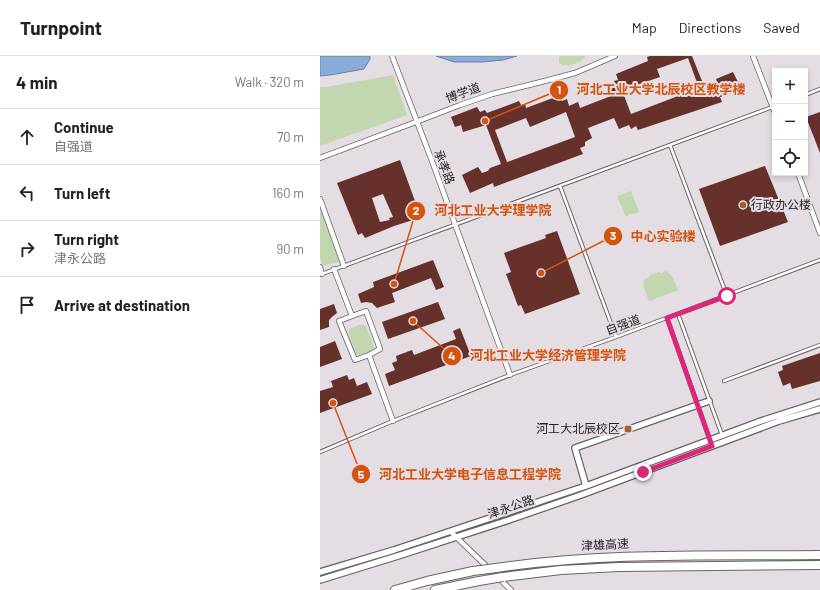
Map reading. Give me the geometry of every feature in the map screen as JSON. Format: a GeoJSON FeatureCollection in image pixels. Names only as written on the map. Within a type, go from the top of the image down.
{"type":"FeatureCollection","features":[{"type":"Feature","properties":{"kind":"highway","name":"津雄高速"},"geometry":{"type":"LineString","coordinates":[[395,590],[427,581],[474,571],[546,561],[626,556],[820,555]]}},
{"type":"Feature","properties":{"kind":"highway","name":"津雄高速"},"geometry":{"type":"LineString","coordinates":[[436,590],[503,576],[561,570],[619,567],[820,565]]}},
{"type":"Feature","properties":{"kind":"street","name":"承孝路"},"geometry":{"type":"LineString","coordinates":[[392,56],[510,375]]}},
{"type":"Feature","properties":{"kind":"street","name":"博学道"},"geometry":{"type":"LineString","coordinates":[[320,158],[460,105],[492,94],[576,72],[615,56]]}},
{"type":"Feature","properties":{"kind":"street"},"geometry":{"type":"LineString","coordinates":[[753,56],[773,104]]}},
{"type":"Feature","properties":{"kind":"street"},"geometry":{"type":"LineString","coordinates":[[799,176],[820,233]]}},
{"type":"Feature","properties":{"kind":"street"},"geometry":{"type":"LineString","coordinates":[[320,199],[344,266]]}},
{"type":"Feature","properties":{"kind":"street"},"geometry":{"type":"LineString","coordinates":[[320,267],[321,274]]}},
{"type":"Feature","properties":{"kind":"street"},"geometry":{"type":"LineString","coordinates":[[334,270],[352,316]]}},
{"type":"Feature","properties":{"kind":"street"},"geometry":{"type":"LineString","coordinates":[[366,310],[380,350],[355,360],[339,321],[352,316],[366,310]]}},
{"type":"Feature","properties":{"kind":"street"},"geometry":{"type":"LineString","coordinates":[[368,355],[393,421]]}},
{"type":"Feature","properties":{"kind":"street"},"geometry":{"type":"LineString","coordinates":[[586,486],[575,448],[710,401]]}},
{"type":"Feature","properties":{"kind":"street","name":"津永公路"},"geometry":{"type":"LineString","coordinates":[[320,572],[451,532],[586,486],[761,420],[820,402]]}},
{"type":"Feature","properties":{"kind":"street","name":"津永公路"},"geometry":{"type":"LineString","coordinates":[[320,580],[401,555],[581,495],[779,421],[820,409]]}},
{"type":"Feature","properties":{"kind":"street"},"geometry":{"type":"LineString","coordinates":[[451,532],[511,590]]}},
{"type":"Feature","properties":{"kind":"lane"},"geometry":{"type":"LineString","coordinates":[[808,93],[820,89]]}},
{"type":"Feature","properties":{"kind":"lane"},"geometry":{"type":"LineString","coordinates":[[321,274],[772,107]]}},
{"type":"Feature","properties":{"kind":"lane"},"geometry":{"type":"LineString","coordinates":[[670,145],[727,296]]}},
{"type":"Feature","properties":{"kind":"lane"},"geometry":{"type":"LineString","coordinates":[[560,186],[616,337]]}},
{"type":"Feature","properties":{"kind":"lane","name":"自强道"},"geometry":{"type":"LineString","coordinates":[[320,452],[393,421],[510,375],[727,296],[820,260]]}},
{"type":"Feature","properties":{"kind":"lane"},"geometry":{"type":"LineString","coordinates":[[678,314],[724,442]]}},
{"type":"Feature","properties":{"kind":"lane"},"geometry":{"type":"LineString","coordinates":[[667,318],[712,446]]}},
{"type":"Feature","properties":{"kind":"lane"},"geometry":{"type":"LineString","coordinates":[[724,381],[820,345]]}},
{"type":"Feature","properties":{"kind":"green space"},"geometry":{"type":"Polygon","coordinates":[[[560,56],[586,56],[577,63],[562,65],[559,63],[560,56]]]}},
{"type":"Feature","properties":{"kind":"green space"},"geometry":{"type":"Polygon","coordinates":[[[393,75],[407,115],[320,146],[320,87],[393,75]]]}},
{"type":"Feature","properties":{"kind":"green space"},"geometry":{"type":"Polygon","coordinates":[[[631,191],[639,212],[630,214],[626,217],[617,196],[631,191]]]}},
{"type":"Feature","properties":{"kind":"green space"},"geometry":{"type":"Polygon","coordinates":[[[320,206],[340,262],[323,266],[320,257],[320,206]]]}},
{"type":"Feature","properties":{"kind":"green space"},"geometry":{"type":"Polygon","coordinates":[[[667,271],[672,276],[678,290],[649,301],[643,285],[644,279],[650,277],[650,275],[667,271]]]}},
{"type":"Feature","properties":{"kind":"green space"},"geometry":{"type":"Polygon","coordinates":[[[362,324],[366,326],[374,346],[373,350],[359,355],[355,353],[348,332],[349,329],[362,324]]]}},
{"type":"Feature","properties":{"kind":"water"},"geometry":{"type":"Polygon","coordinates":[[[320,56],[370,56],[370,59],[364,69],[320,76],[320,56]]]}},
{"type":"Feature","properties":{"kind":"water"},"geometry":{"type":"Polygon","coordinates":[[[436,56],[517,56],[503,60],[482,62],[454,62],[436,56]]]}},
{"type":"Feature","properties":{"kind":"building"},"geometry":{"type":"Polygon","coordinates":[[[692,56],[704,86],[717,82],[716,79],[733,72],[742,90],[720,97],[722,102],[638,130],[636,126],[631,129],[629,125],[619,129],[614,118],[588,128],[592,138],[585,142],[585,146],[580,148],[583,154],[494,187],[493,183],[470,193],[462,175],[478,167],[482,173],[501,164],[486,125],[463,132],[461,125],[455,127],[451,117],[477,107],[480,112],[485,110],[487,113],[519,101],[521,105],[525,104],[526,108],[561,95],[562,101],[567,99],[569,106],[578,102],[580,108],[611,96],[608,90],[616,87],[614,81],[618,80],[616,74],[648,61],[647,57],[692,56]],[[688,58],[657,69],[660,77],[622,90],[631,114],[699,88],[688,58]],[[566,112],[530,127],[526,118],[495,130],[507,162],[575,137],[566,112]]]}},
{"type":"Feature","properties":{"kind":"building"},"geometry":{"type":"Polygon","coordinates":[[[820,112],[820,153],[808,122],[808,116],[820,112]]]}},
{"type":"Feature","properties":{"kind":"building"},"geometry":{"type":"Polygon","coordinates":[[[400,160],[419,212],[414,214],[416,219],[365,238],[362,233],[358,235],[337,183],[400,160]],[[383,194],[372,198],[380,222],[390,220],[389,218],[393,217],[383,194]]]}},
{"type":"Feature","properties":{"kind":"building","name":"行政办公楼"},"geometry":{"type":"Polygon","coordinates":[[[765,166],[788,222],[720,246],[699,189],[765,166]]]}},
{"type":"Feature","properties":{"kind":"building"},"geometry":{"type":"Polygon","coordinates":[[[557,231],[580,294],[525,314],[521,305],[518,306],[506,274],[511,272],[504,253],[546,238],[545,235],[557,231]]]}},
{"type":"Feature","properties":{"kind":"building"},"geometry":{"type":"Polygon","coordinates":[[[433,260],[444,287],[436,290],[431,278],[392,293],[395,302],[377,308],[372,303],[361,303],[358,294],[374,287],[373,282],[433,260]]]}},
{"type":"Feature","properties":{"kind":"building"},"geometry":{"type":"Polygon","coordinates":[[[438,302],[445,319],[388,339],[382,322],[438,302]]]}},
{"type":"Feature","properties":{"kind":"building"},"geometry":{"type":"Polygon","coordinates":[[[334,304],[337,313],[329,320],[329,327],[320,330],[320,309],[334,304]]]}},
{"type":"Feature","properties":{"kind":"building"},"geometry":{"type":"Polygon","coordinates":[[[460,328],[471,356],[389,386],[385,374],[395,370],[392,363],[397,361],[396,356],[412,350],[414,355],[456,339],[453,331],[460,328]]]}},
{"type":"Feature","properties":{"kind":"building"},"geometry":{"type":"Polygon","coordinates":[[[335,341],[342,359],[320,367],[320,347],[335,341]]]}},
{"type":"Feature","properties":{"kind":"building"},"geometry":{"type":"Polygon","coordinates":[[[820,353],[820,381],[792,389],[790,383],[783,386],[778,372],[783,370],[782,366],[820,353]]]}},
{"type":"Feature","properties":{"kind":"building"},"geometry":{"type":"Polygon","coordinates":[[[347,375],[349,380],[354,378],[357,386],[367,382],[372,394],[320,413],[320,391],[333,387],[331,381],[347,375]]]}},
{"type":"Feature","properties":{"kind":"place","name":"河北工业大学北辰校区教学楼"},"geometry":{"type":"Point","coordinates":[485,121]}},
{"type":"Feature","properties":{"kind":"place","name":"行政办公楼"},"geometry":{"type":"Point","coordinates":[743,205]}},
{"type":"Feature","properties":{"kind":"place","name":"中心实验楼"},"geometry":{"type":"Point","coordinates":[541,273]}},
{"type":"Feature","properties":{"kind":"place","name":"河北工业大学理学院"},"geometry":{"type":"Point","coordinates":[394,284]}},
{"type":"Feature","properties":{"kind":"place","name":"河北工业大学经济管理学院"},"geometry":{"type":"Point","coordinates":[413,321]}},
{"type":"Feature","properties":{"kind":"place","name":"河北工业大学电子信息工程学院"},"geometry":{"type":"Point","coordinates":[333,403]}},
{"type":"Feature","properties":{"kind":"place","name":"河工大北辰校区"},"geometry":{"type":"Point","coordinates":[628,429]}},
{"type":"Feature","properties":{"kind":"route"},"geometry":{"type":"LineString","coordinates":[[643,472],[712,446],[667,318],[727,296]]}}]}
